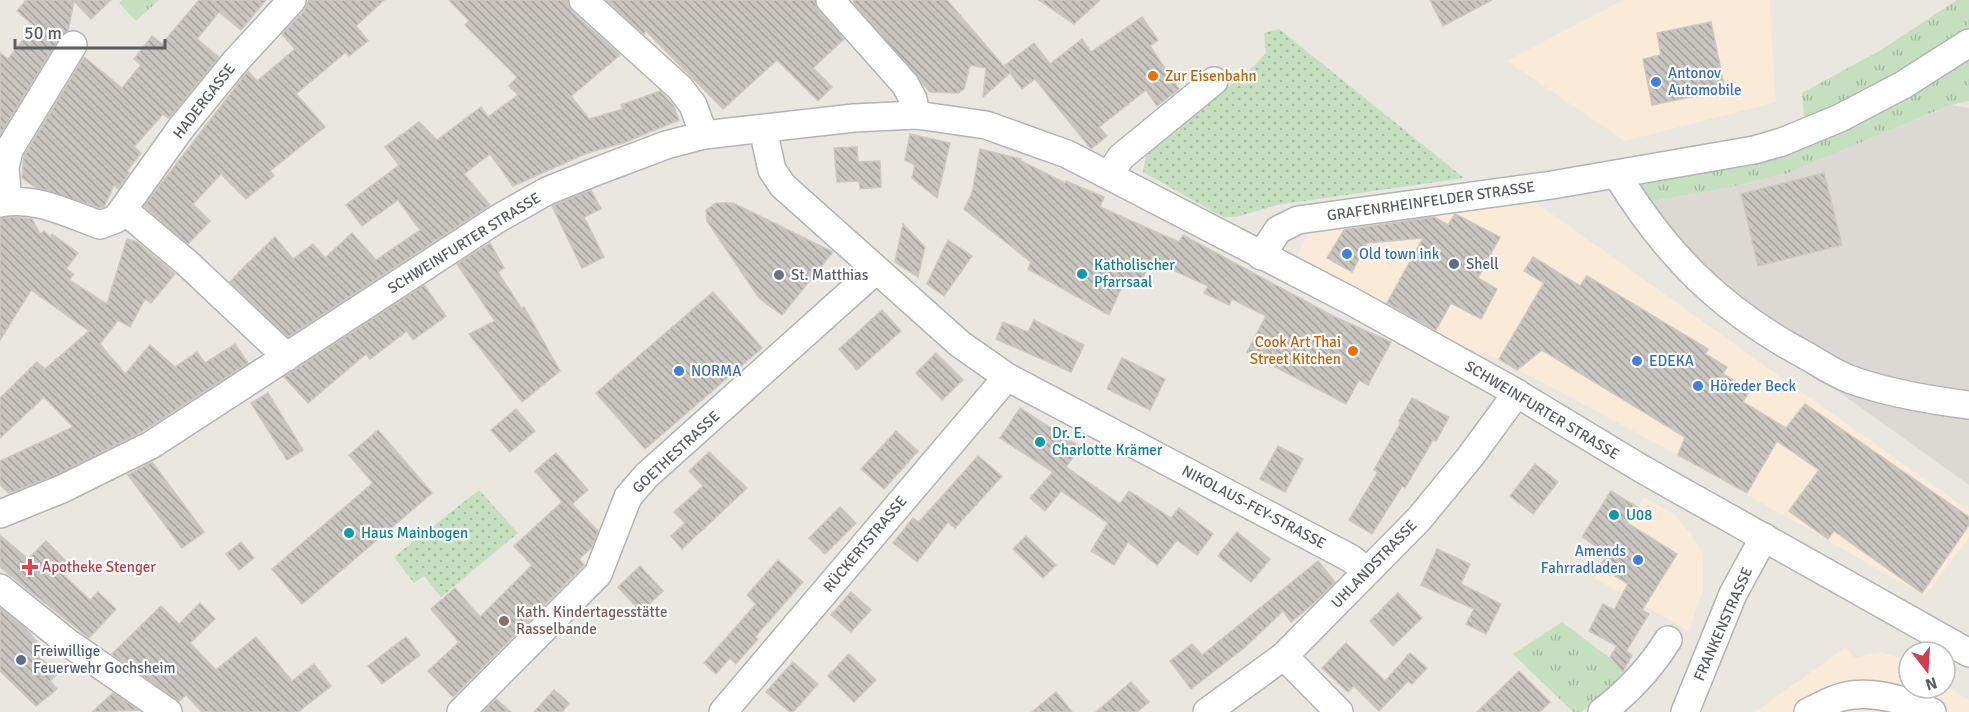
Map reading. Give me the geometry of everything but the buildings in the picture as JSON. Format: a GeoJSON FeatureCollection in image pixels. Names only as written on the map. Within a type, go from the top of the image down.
{"type":"FeatureCollection","features":[{"type":"Feature","properties":{"kind":"street","name":"HADERGASSE"},"geometry":{"type":"LineString","coordinates":[[73,45],[9,150],[5,168],[4,202],[39,203],[100,225],[117,219],[181,129],[234,62],[292,0]]}},
{"type":"Feature","properties":{"kind":"street"},"geometry":{"type":"LineString","coordinates":[[583,0],[680,88],[693,105],[705,135]]}},
{"type":"Feature","properties":{"kind":"street"},"geometry":{"type":"LineString","coordinates":[[830,0],[905,84],[913,99],[916,115]]}},
{"type":"Feature","properties":{"kind":"street","name":"GRAFENRHEINFELDER STRASSE"},"geometry":{"type":"LineString","coordinates":[[1261,256],[1278,230],[1298,220],[1617,175],[1717,158],[1782,142],[1840,118],[1903,85],[1969,43]]}},
{"type":"Feature","properties":{"kind":"street"},"geometry":{"type":"LineString","coordinates":[[1109,176],[1120,158],[1214,81]]}},
{"type":"Feature","properties":{"kind":"street","name":"SCHWEINFURTER STRASSE"},"geometry":{"type":"LineString","coordinates":[[0,514],[62,489],[131,456],[522,203],[655,149],[705,135],[854,118],[916,115],[949,117],[995,128],[1041,143],[1351,301],[1517,393],[1613,452],[1969,653]]}},
{"type":"Feature","properties":{"kind":"street","name":"NIKOLAUS-FEY-STRASSE"},"geometry":{"type":"LineString","coordinates":[[763,129],[772,170],[783,186],[960,344],[1007,377],[1350,558],[1367,571]]}},
{"type":"Feature","properties":{"kind":"street"},"geometry":{"type":"LineString","coordinates":[[1617,175],[1683,267],[1719,300],[1775,339],[1848,378],[1915,398],[1969,405]]}},
{"type":"Feature","properties":{"kind":"street"},"geometry":{"type":"LineString","coordinates":[[124,210],[187,263],[287,357]]}},
{"type":"Feature","properties":{"kind":"street","name":"GOETHESTRASSE"},"geometry":{"type":"LineString","coordinates":[[461,712],[598,574],[628,496],[646,476],[876,270]]}},
{"type":"Feature","properties":{"kind":"street","name":"RÜCKERTSTRASSE"},"geometry":{"type":"LineString","coordinates":[[723,712],[1007,377]]}},
{"type":"Feature","properties":{"kind":"street","name":"UHLANDSTRASSE"},"geometry":{"type":"LineString","coordinates":[[1207,712],[1284,656],[1367,571],[1426,510],[1470,457],[1517,393]]}},
{"type":"Feature","properties":{"kind":"street","name":"FRANKENSTRASSE"},"geometry":{"type":"LineString","coordinates":[[1685,712],[1733,594],[1764,537]]}},
{"type":"Feature","properties":{"kind":"street"},"geometry":{"type":"LineString","coordinates":[[0,588],[67,642],[168,712]]}},
{"type":"Feature","properties":{"kind":"street"},"geometry":{"type":"LineString","coordinates":[[1602,712],[1646,672],[1668,640]]}},
{"type":"Feature","properties":{"kind":"street"},"geometry":{"type":"LineString","coordinates":[[1284,656],[1339,712]]}},
{"type":"Feature","properties":{"kind":"street"},"geometry":{"type":"LineString","coordinates":[[1808,712],[1841,697],[1869,694],[1911,703],[1932,712]]}},
{"type":"Feature","properties":{"kind":"shaded area","name":"Antonov Automobile"},"geometry":{"type":"Polygon","coordinates":[[[1623,0],[1769,0],[1776,102],[1625,141],[1507,61],[1623,0]]]}},
{"type":"Feature","properties":{"kind":"shaded area"},"geometry":{"type":"Polygon","coordinates":[[[1950,105],[1969,108],[1969,485],[1708,298],[1637,204],[1726,188],[1788,173],[1950,105]]]}},
{"type":"Feature","properties":{"kind":"shaded area"},"geometry":{"type":"Polygon","coordinates":[[[1528,197],[1969,511],[1969,537],[1925,596],[1678,455],[1499,359],[1469,349],[1435,332],[1297,257],[1309,231],[1528,197]]]}},
{"type":"Feature","properties":{"kind":"shaded area"},"geometry":{"type":"Polygon","coordinates":[[[1644,497],[1674,514],[1693,537],[1703,554],[1703,590],[1689,631],[1594,578],[1644,497]]]}},
{"type":"Feature","properties":{"kind":"shaded area"},"geometry":{"type":"Polygon","coordinates":[[[1846,647],[1854,658],[1881,652],[1897,658],[1897,700],[1957,700],[1957,693],[1969,700],[1969,712],[1755,712],[1846,647]]]}},
{"type":"Feature","properties":{"kind":"green space"},"geometry":{"type":"Polygon","coordinates":[[[123,0],[159,0],[136,21],[119,3],[123,0]]]}},
{"type":"Feature","properties":{"kind":"green space"},"geometry":{"type":"Polygon","coordinates":[[[1957,0],[1969,0],[1969,101],[1950,105],[1788,173],[1726,188],[1637,204],[1618,175],[1805,133],[1802,93],[1881,50],[1957,0]]]}},
{"type":"Feature","properties":{"kind":"green space"},"geometry":{"type":"Polygon","coordinates":[[[1279,29],[1464,178],[1277,205],[1236,217],[1223,217],[1143,172],[1146,154],[1254,66],[1266,53],[1264,33],[1279,29]]]}},
{"type":"Feature","properties":{"kind":"green space"},"geometry":{"type":"Polygon","coordinates":[[[479,490],[518,533],[441,597],[424,576],[414,583],[394,557],[479,490]]]}},
{"type":"Feature","properties":{"kind":"green space"},"geometry":{"type":"Polygon","coordinates":[[[1562,622],[1611,659],[1626,677],[1581,712],[1573,712],[1513,654],[1562,622]]]}},
{"type":"Feature","properties":{"kind":"place","name":"Zur Eisenbahn"},"geometry":{"type":"Point","coordinates":[1153,76]}},
{"type":"Feature","properties":{"kind":"place","name":"Antonov Automobile"},"geometry":{"type":"Point","coordinates":[1656,82]}},
{"type":"Feature","properties":{"kind":"place","name":"Old town ink"},"geometry":{"type":"Point","coordinates":[1347,254]}},
{"type":"Feature","properties":{"kind":"place","name":"Shell"},"geometry":{"type":"Point","coordinates":[1454,264]}},
{"type":"Feature","properties":{"kind":"place","name":"Katholischer Pfarrsaal"},"geometry":{"type":"Point","coordinates":[1082,274]}},
{"type":"Feature","properties":{"kind":"place","name":"St. Matthias"},"geometry":{"type":"Point","coordinates":[779,275]}},
{"type":"Feature","properties":{"kind":"place","name":"Cook Art Thai Street Kitchen"},"geometry":{"type":"Point","coordinates":[1353,351]}},
{"type":"Feature","properties":{"kind":"place","name":"EDEKA"},"geometry":{"type":"Point","coordinates":[1637,361]}},
{"type":"Feature","properties":{"kind":"place","name":"NORMA"},"geometry":{"type":"Point","coordinates":[679,371]}},
{"type":"Feature","properties":{"kind":"place","name":"Höreder Beck"},"geometry":{"type":"Point","coordinates":[1698,386]}},
{"type":"Feature","properties":{"kind":"place","name":"Dr. E. Charlotte Krämer"},"geometry":{"type":"Point","coordinates":[1040,442]}},
{"type":"Feature","properties":{"kind":"place","name":"U08"},"geometry":{"type":"Point","coordinates":[1614,515]}},
{"type":"Feature","properties":{"kind":"place","name":"Haus Mainbogen"},"geometry":{"type":"Point","coordinates":[349,533]}},
{"type":"Feature","properties":{"kind":"place","name":"Amends Fahrradladen"},"geometry":{"type":"Point","coordinates":[1638,560]}},
{"type":"Feature","properties":{"kind":"place","name":"Apotheke Stenger"},"geometry":{"type":"Point","coordinates":[30,567]}},
{"type":"Feature","properties":{"kind":"place","name":"Kath. Kindertagesstätte Rasselbande"},"geometry":{"type":"Point","coordinates":[504,621]}},
{"type":"Feature","properties":{"kind":"place","name":"Freiwillige Feuerwehr Gochsheim"},"geometry":{"type":"Point","coordinates":[21,660]}}]}
